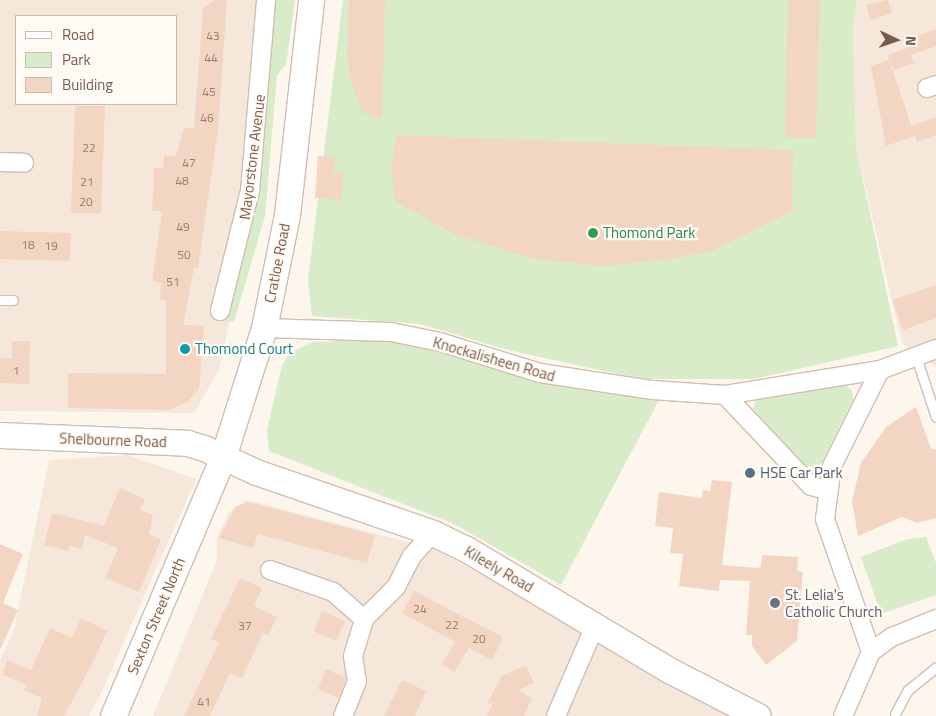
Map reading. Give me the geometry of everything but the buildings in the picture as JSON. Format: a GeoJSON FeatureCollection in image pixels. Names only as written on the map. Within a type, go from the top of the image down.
{"type":"FeatureCollection","features":[{"type":"Feature","properties":{"kind":"main road","name":"Cratloe Road"},"geometry":{"type":"LineString","coordinates":[[199,516],[223,457],[264,328],[287,215],[311,0]]}},
{"type":"Feature","properties":{"kind":"main road","name":"Shelbourne Road"},"geometry":{"type":"LineString","coordinates":[[0,435],[187,443],[223,457]]}},
{"type":"Feature","properties":{"kind":"main road","name":"Kileely Road"},"geometry":{"type":"LineString","coordinates":[[223,457],[256,472],[433,533],[595,626],[758,716]]}},
{"type":"Feature","properties":{"kind":"main road","name":"Sexton Street North"},"geometry":{"type":"LineString","coordinates":[[113,716],[199,516]]}},
{"type":"Feature","properties":{"kind":"street","name":"Mayorstone Avenue"},"geometry":{"type":"LineString","coordinates":[[220,310],[250,191],[266,0]]}},
{"type":"Feature","properties":{"kind":"street"},"geometry":{"type":"LineString","coordinates":[[0,162],[24,163]]}},
{"type":"Feature","properties":{"kind":"street","name":"Knockalisheen Road"},"geometry":{"type":"LineString","coordinates":[[264,328],[391,332],[571,379],[725,395],[880,370],[936,349]]}},
{"type":"Feature","properties":{"kind":"street"},"geometry":{"type":"LineString","coordinates":[[871,652],[828,533],[824,505],[840,445],[880,370]]}},
{"type":"Feature","properties":{"kind":"street"},"geometry":{"type":"LineString","coordinates":[[725,395],[811,486],[827,490]]}},
{"type":"Feature","properties":{"kind":"street"},"geometry":{"type":"LineString","coordinates":[[343,716],[357,682],[353,656],[364,619],[396,587],[412,556],[433,533]]}},
{"type":"Feature","properties":{"kind":"street"},"geometry":{"type":"LineString","coordinates":[[270,570],[334,592],[364,619]]}},
{"type":"Feature","properties":{"kind":"street"},"geometry":{"type":"LineString","coordinates":[[843,716],[871,652],[892,637],[936,619]]}},
{"type":"Feature","properties":{"kind":"street"},"geometry":{"type":"LineString","coordinates":[[556,716],[595,626]]}},
{"type":"Feature","properties":{"kind":"lane"},"geometry":{"type":"LineString","coordinates":[[0,300],[13,300]]}},
{"type":"Feature","properties":{"kind":"lane"},"geometry":{"type":"LineString","coordinates":[[916,357],[936,417]]}},
{"type":"Feature","properties":{"kind":"lane"},"geometry":{"type":"LineString","coordinates":[[894,714],[908,690],[936,667]]}},
{"type":"Feature","properties":{"kind":"shaded area"},"geometry":{"type":"Polygon","coordinates":[[[0,0],[275,0],[255,202],[219,370],[194,413],[0,411],[0,0]]]}},
{"type":"Feature","properties":{"kind":"shaded area"},"geometry":{"type":"Polygon","coordinates":[[[857,0],[936,0],[936,367],[902,343],[856,147],[853,29],[857,0]]]}},
{"type":"Feature","properties":{"kind":"shaded area"},"geometry":{"type":"Polygon","coordinates":[[[127,455],[196,479],[103,689],[89,716],[0,716],[0,660],[14,630],[49,460],[127,455]]]}},
{"type":"Feature","properties":{"kind":"shaded area"},"geometry":{"type":"Polygon","coordinates":[[[247,500],[431,548],[750,716],[153,716],[217,560],[217,538],[229,512],[247,500]]]}},
{"type":"Feature","properties":{"kind":"green space"},"geometry":{"type":"Polygon","coordinates":[[[275,0],[295,0],[286,65],[277,75],[265,216],[234,322],[228,321],[255,202],[275,0]]]}},
{"type":"Feature","properties":{"kind":"green space","name":"Thomond Park"},"geometry":{"type":"Polygon","coordinates":[[[343,0],[857,0],[853,29],[856,147],[898,346],[754,379],[640,379],[504,349],[420,324],[312,316],[308,279],[343,0]]]}},
{"type":"Feature","properties":{"kind":"green space"},"geometry":{"type":"Polygon","coordinates":[[[386,339],[445,351],[538,381],[659,400],[561,585],[454,524],[269,451],[267,430],[282,365],[290,353],[313,342],[386,339]]]}},
{"type":"Feature","properties":{"kind":"green space"},"geometry":{"type":"Polygon","coordinates":[[[842,383],[852,390],[853,400],[822,463],[814,467],[799,464],[753,408],[756,399],[842,383]]]}},
{"type":"Feature","properties":{"kind":"green space"},"geometry":{"type":"Polygon","coordinates":[[[926,537],[936,563],[936,595],[881,614],[861,557],[907,539],[926,537]]]}},
{"type":"Feature","properties":{"kind":"place","name":"Thomond Park"},"geometry":{"type":"Point","coordinates":[593,233]}},
{"type":"Feature","properties":{"kind":"place","name":"Thomond Court"},"geometry":{"type":"Point","coordinates":[185,349]}},
{"type":"Feature","properties":{"kind":"place","name":"HSE Car Park"},"geometry":{"type":"Point","coordinates":[750,473]}},
{"type":"Feature","properties":{"kind":"place","name":"St. Lelia's Catholic Church"},"geometry":{"type":"Point","coordinates":[775,603]}}]}
